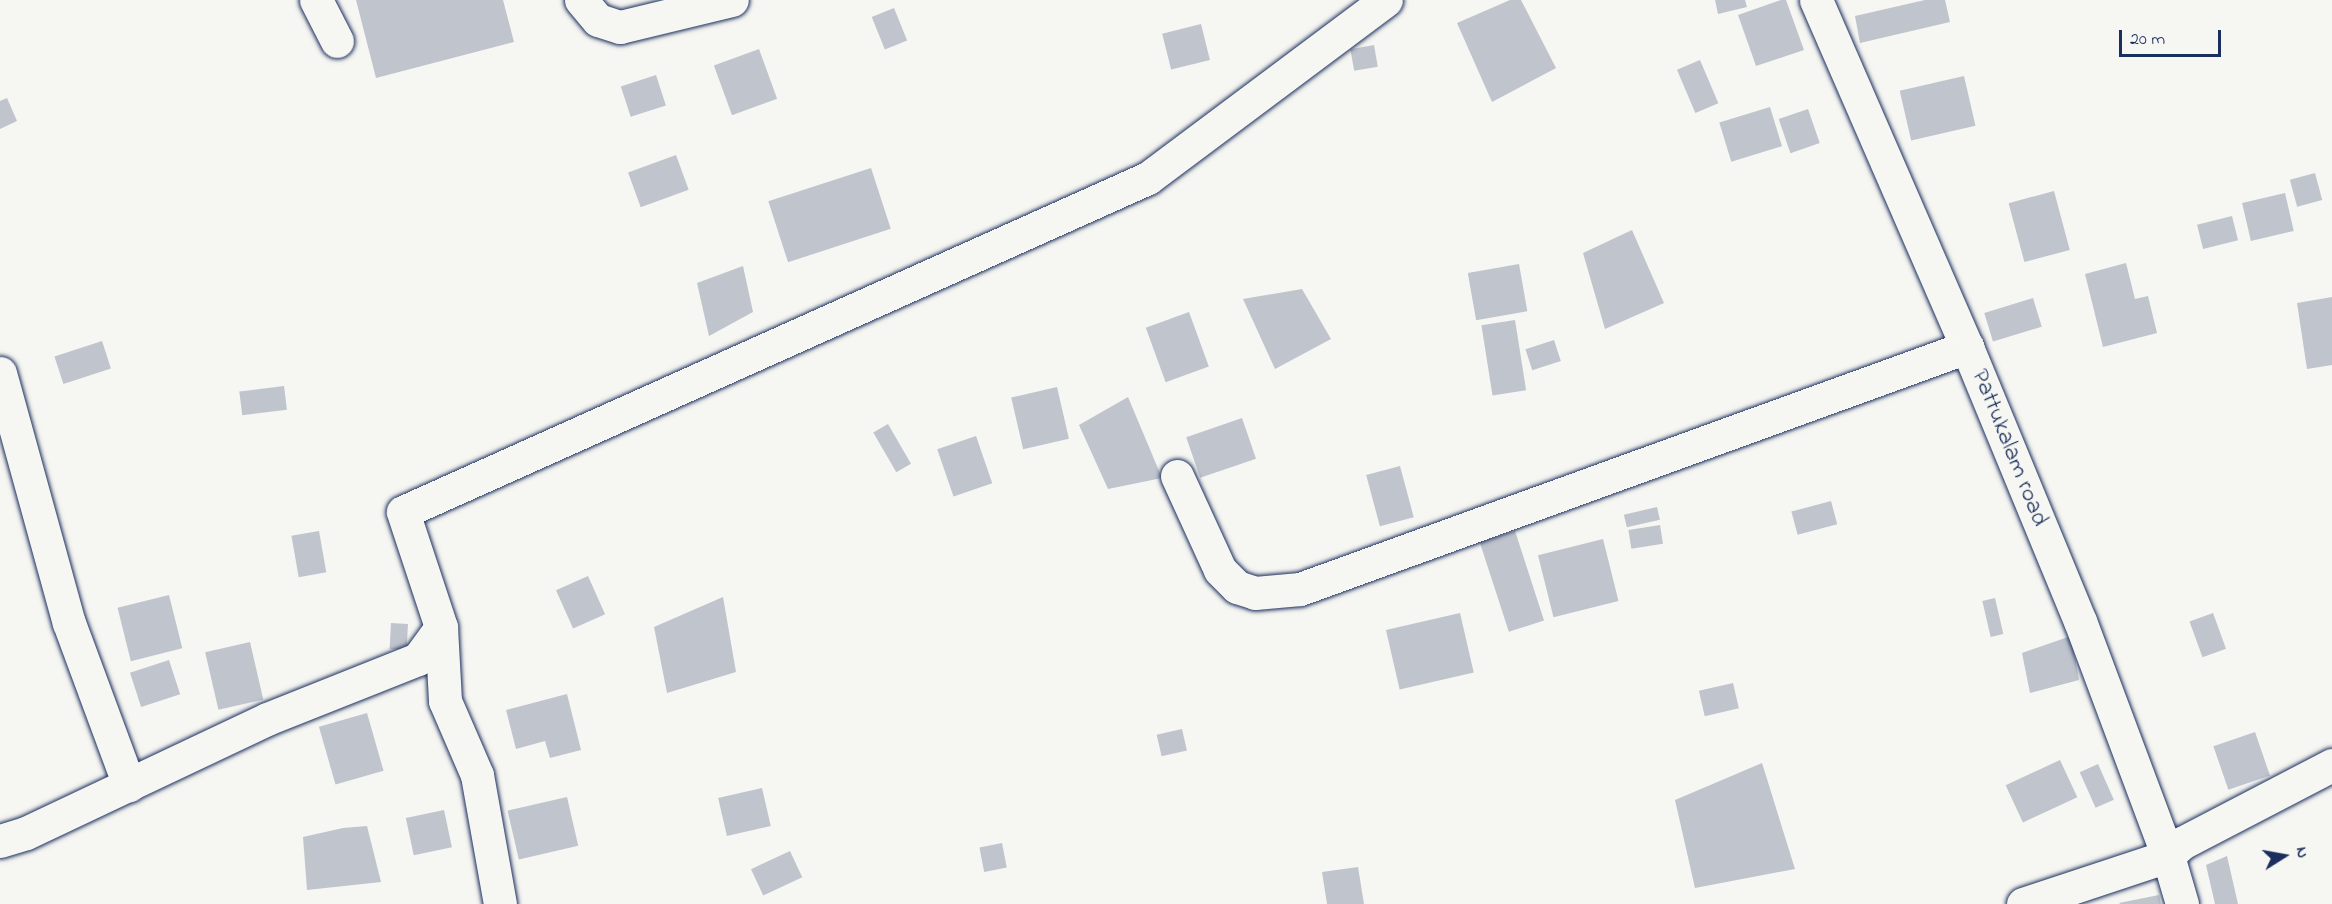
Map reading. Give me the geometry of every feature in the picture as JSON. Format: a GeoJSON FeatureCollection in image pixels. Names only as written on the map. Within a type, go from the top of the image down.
{"type":"FeatureCollection","features":[{"type":"Feature","properties":{"kind":"street"},"geometry":{"type":"LineString","coordinates":[[316,0],[337,41]]}},
{"type":"Feature","properties":{"kind":"street"},"geometry":{"type":"LineString","coordinates":[[581,0],[598,20],[620,27],[732,0]]}},
{"type":"Feature","properties":{"kind":"street"},"geometry":{"type":"LineString","coordinates":[[500,904],[477,774],[445,701],[441,627],[403,512],[1148,178],[1386,0]]}},
{"type":"Feature","properties":{"kind":"street","name":"Pattukalam road"},"geometry":{"type":"LineString","coordinates":[[1816,0],[1967,347],[2080,621],[2169,856],[2182,904]]}},
{"type":"Feature","properties":{"kind":"street"},"geometry":{"type":"LineString","coordinates":[[1177,476],[1220,570],[1237,587],[1255,593],[1300,590],[1967,347]]}},
{"type":"Feature","properties":{"kind":"street"},"geometry":{"type":"LineString","coordinates":[[0,373],[69,623],[129,784]]}},
{"type":"Feature","properties":{"kind":"street"},"geometry":{"type":"LineString","coordinates":[[0,841],[26,833],[267,719],[418,659],[441,627]]}},
{"type":"Feature","properties":{"kind":"street"},"geometry":{"type":"LineString","coordinates":[[2023,904],[2169,856],[2182,843],[2332,765]]}},
{"type":"Feature","properties":{"kind":"building"},"geometry":{"type":"Polygon","coordinates":[[[356,0],[503,0],[514,42],[376,78],[356,0]]]}},
{"type":"Feature","properties":{"kind":"building"},"geometry":{"type":"Polygon","coordinates":[[[1510,0],[1521,0],[1556,68],[1492,102],[1457,23],[1510,0]]]}},
{"type":"Feature","properties":{"kind":"building"},"geometry":{"type":"Polygon","coordinates":[[[1715,0],[1745,0],[1747,7],[1718,14],[1715,0]]]}},
{"type":"Feature","properties":{"kind":"building"},"geometry":{"type":"Polygon","coordinates":[[[1786,0],[1804,50],[1756,66],[1738,15],[1786,0]]]}},
{"type":"Feature","properties":{"kind":"building"},"geometry":{"type":"Polygon","coordinates":[[[1925,0],[1945,0],[1950,22],[1860,43],[1855,16],[1925,0]]]}},
{"type":"Feature","properties":{"kind":"building"},"geometry":{"type":"Polygon","coordinates":[[[894,8],[907,40],[885,49],[872,17],[894,8]]]}},
{"type":"Feature","properties":{"kind":"building"},"geometry":{"type":"Polygon","coordinates":[[[1201,24],[1210,60],[1171,70],[1162,34],[1201,24]]]}},
{"type":"Feature","properties":{"kind":"building"},"geometry":{"type":"Polygon","coordinates":[[[1374,45],[1378,67],[1354,71],[1350,49],[1374,45]]]}},
{"type":"Feature","properties":{"kind":"building"},"geometry":{"type":"Polygon","coordinates":[[[759,49],[777,99],[732,115],[714,65],[759,49]]]}},
{"type":"Feature","properties":{"kind":"building"},"geometry":{"type":"Polygon","coordinates":[[[1700,60],[1718,103],[1695,113],[1677,70],[1700,60]]]}},
{"type":"Feature","properties":{"kind":"building"},"geometry":{"type":"Polygon","coordinates":[[[656,75],[666,105],[631,117],[621,86],[656,75]]]}},
{"type":"Feature","properties":{"kind":"building"},"geometry":{"type":"Polygon","coordinates":[[[1964,76],[1975,126],[1911,141],[1900,91],[1964,76]]]}},
{"type":"Feature","properties":{"kind":"building"},"geometry":{"type":"Polygon","coordinates":[[[7,98],[17,121],[0,129],[0,101],[7,98]]]}},
{"type":"Feature","properties":{"kind":"building"},"geometry":{"type":"Polygon","coordinates":[[[1770,107],[1782,146],[1731,162],[1719,122],[1770,107]]]}},
{"type":"Feature","properties":{"kind":"building"},"geometry":{"type":"Polygon","coordinates":[[[1808,109],[1820,143],[1790,153],[1779,119],[1808,109]]]}},
{"type":"Feature","properties":{"kind":"building"},"geometry":{"type":"Polygon","coordinates":[[[676,155],[689,190],[641,207],[628,172],[676,155]]]}},
{"type":"Feature","properties":{"kind":"building"},"geometry":{"type":"Polygon","coordinates":[[[871,168],[891,229],[788,262],[768,201],[871,168]]]}},
{"type":"Feature","properties":{"kind":"building"},"geometry":{"type":"Polygon","coordinates":[[[2315,173],[2322,200],[2297,207],[2290,180],[2315,173]]]}},
{"type":"Feature","properties":{"kind":"building"},"geometry":{"type":"Polygon","coordinates":[[[2054,191],[2070,250],[2024,262],[2009,203],[2054,191]]]}},
{"type":"Feature","properties":{"kind":"building"},"geometry":{"type":"Polygon","coordinates":[[[2285,193],[2294,231],[2251,241],[2242,203],[2285,193]]]}},
{"type":"Feature","properties":{"kind":"building"},"geometry":{"type":"Polygon","coordinates":[[[2232,216],[2238,240],[2203,249],[2197,225],[2232,216]]]}},
{"type":"Feature","properties":{"kind":"building"},"geometry":{"type":"Polygon","coordinates":[[[1632,230],[1664,303],[1605,329],[1583,253],[1632,230]]]}},
{"type":"Feature","properties":{"kind":"building"},"geometry":{"type":"Polygon","coordinates":[[[2126,263],[2135,299],[2148,296],[2157,333],[2103,347],[2085,274],[2126,263]]]}},
{"type":"Feature","properties":{"kind":"building"},"geometry":{"type":"Polygon","coordinates":[[[1519,264],[1527,311],[1476,320],[1468,273],[1519,264]]]}},
{"type":"Feature","properties":{"kind":"building"},"geometry":{"type":"Polygon","coordinates":[[[743,266],[753,312],[709,336],[697,283],[743,266]]]}},
{"type":"Feature","properties":{"kind":"building"},"geometry":{"type":"Polygon","coordinates":[[[1302,289],[1331,339],[1275,369],[1243,299],[1302,289]]]}},
{"type":"Feature","properties":{"kind":"building"},"geometry":{"type":"Polygon","coordinates":[[[2332,297],[2332,365],[2307,369],[2297,303],[2332,297]]]}},
{"type":"Feature","properties":{"kind":"building"},"geometry":{"type":"Polygon","coordinates":[[[2033,298],[2042,327],[1993,342],[1984,313],[2033,298]]]}},
{"type":"Feature","properties":{"kind":"building"},"geometry":{"type":"Polygon","coordinates":[[[1189,312],[1209,367],[1166,382],[1146,328],[1189,312]]]}},
{"type":"Feature","properties":{"kind":"building"},"geometry":{"type":"Polygon","coordinates":[[[1515,320],[1526,390],[1493,395],[1481,325],[1515,320]]]}},
{"type":"Feature","properties":{"kind":"building"},"geometry":{"type":"Polygon","coordinates":[[[1554,340],[1561,361],[1532,370],[1525,349],[1554,340]]]}},
{"type":"Feature","properties":{"kind":"building"},"geometry":{"type":"Polygon","coordinates":[[[102,341],[111,369],[63,384],[54,356],[102,341]]]}},
{"type":"Feature","properties":{"kind":"building"},"geometry":{"type":"Polygon","coordinates":[[[284,386],[287,410],[242,415],[239,391],[284,386]]]}},
{"type":"Feature","properties":{"kind":"building"},"geometry":{"type":"Polygon","coordinates":[[[1057,387],[1069,439],[1023,449],[1011,398],[1057,387]]]}},
{"type":"Feature","properties":{"kind":"building"},"geometry":{"type":"Polygon","coordinates":[[[1128,397],[1162,478],[1108,489],[1079,425],[1128,397]]]}},
{"type":"Feature","properties":{"kind":"building"},"geometry":{"type":"Polygon","coordinates":[[[1242,418],[1256,459],[1200,478],[1186,437],[1242,418]]]}},
{"type":"Feature","properties":{"kind":"building"},"geometry":{"type":"Polygon","coordinates":[[[888,424],[911,464],[896,472],[873,432],[888,424]]]}},
{"type":"Feature","properties":{"kind":"building"},"geometry":{"type":"Polygon","coordinates":[[[976,436],[992,483],[954,497],[937,449],[976,436]]]}},
{"type":"Feature","properties":{"kind":"building"},"geometry":{"type":"Polygon","coordinates":[[[1400,466],[1414,517],[1380,526],[1366,475],[1400,466]]]}},
{"type":"Feature","properties":{"kind":"building"},"geometry":{"type":"Polygon","coordinates":[[[1831,501],[1837,524],[1798,535],[1791,512],[1831,501]]]}},
{"type":"Feature","properties":{"kind":"building"},"geometry":{"type":"Polygon","coordinates":[[[1657,507],[1660,520],[1627,527],[1624,515],[1657,507]]]}},
{"type":"Feature","properties":{"kind":"building"},"geometry":{"type":"Polygon","coordinates":[[[1660,525],[1663,544],[1631,549],[1628,530],[1660,525]]]}},
{"type":"Feature","properties":{"kind":"building"},"geometry":{"type":"Polygon","coordinates":[[[319,531],[326,572],[299,577],[291,536],[319,531]]]}},
{"type":"Feature","properties":{"kind":"building"},"geometry":{"type":"Polygon","coordinates":[[[1515,531],[1544,620],[1509,632],[1480,542],[1515,531]]]}},
{"type":"Feature","properties":{"kind":"building"},"geometry":{"type":"Polygon","coordinates":[[[1603,539],[1618,601],[1553,617],[1538,555],[1603,539]]]}},
{"type":"Feature","properties":{"kind":"building"},"geometry":{"type":"Polygon","coordinates":[[[588,576],[605,614],[573,629],[556,590],[588,576]]]}},
{"type":"Feature","properties":{"kind":"building"},"geometry":{"type":"Polygon","coordinates":[[[169,595],[182,648],[131,661],[118,608],[169,595]]]}},
{"type":"Feature","properties":{"kind":"building"},"geometry":{"type":"Polygon","coordinates":[[[723,597],[736,672],[667,693],[654,627],[723,597]]]}},
{"type":"Feature","properties":{"kind":"building"},"geometry":{"type":"Polygon","coordinates":[[[1995,598],[2003,634],[1991,637],[1982,601],[1995,598]]]}},
{"type":"Feature","properties":{"kind":"building"},"geometry":{"type":"Polygon","coordinates":[[[1460,613],[1474,672],[1400,690],[1386,630],[1460,613]]]}},
{"type":"Feature","properties":{"kind":"building"},"geometry":{"type":"Polygon","coordinates":[[[2213,613],[2226,649],[2203,657],[2190,622],[2213,613]]]}},
{"type":"Feature","properties":{"kind":"building"},"geometry":{"type":"Polygon","coordinates":[[[391,623],[408,624],[407,650],[390,649],[391,623]]]}},
{"type":"Feature","properties":{"kind":"building"},"geometry":{"type":"Polygon","coordinates":[[[2071,636],[2079,680],[2030,693],[2022,653],[2071,636]]]}},
{"type":"Feature","properties":{"kind":"building"},"geometry":{"type":"Polygon","coordinates":[[[250,642],[263,699],[218,710],[205,652],[250,642]]]}},
{"type":"Feature","properties":{"kind":"building"},"geometry":{"type":"Polygon","coordinates":[[[169,660],[180,694],[141,707],[130,673],[169,660]]]}},
{"type":"Feature","properties":{"kind":"building"},"geometry":{"type":"Polygon","coordinates":[[[1733,683],[1739,708],[1705,716],[1699,691],[1733,683]]]}},
{"type":"Feature","properties":{"kind":"building"},"geometry":{"type":"Polygon","coordinates":[[[567,694],[581,750],[550,758],[545,741],[516,749],[506,710],[567,694]]]}},
{"type":"Feature","properties":{"kind":"building"},"geometry":{"type":"Polygon","coordinates":[[[367,713],[384,771],[335,784],[319,727],[367,713]]]}},
{"type":"Feature","properties":{"kind":"building"},"geometry":{"type":"Polygon","coordinates":[[[1182,729],[1187,750],[1162,756],[1157,735],[1182,729]]]}},
{"type":"Feature","properties":{"kind":"building"},"geometry":{"type":"Polygon","coordinates":[[[2255,732],[2270,775],[2228,790],[2213,746],[2255,732]]]}},
{"type":"Feature","properties":{"kind":"building"},"geometry":{"type":"Polygon","coordinates":[[[2060,760],[2077,797],[2023,823],[2006,785],[2060,760]]]}},
{"type":"Feature","properties":{"kind":"building"},"geometry":{"type":"Polygon","coordinates":[[[1762,763],[1795,869],[1695,888],[1675,800],[1762,763]]]}},
{"type":"Feature","properties":{"kind":"building"},"geometry":{"type":"Polygon","coordinates":[[[2098,764],[2114,800],[2096,808],[2080,772],[2098,764]]]}},
{"type":"Feature","properties":{"kind":"building"},"geometry":{"type":"Polygon","coordinates":[[[762,788],[771,826],[727,836],[718,798],[762,788]]]}},
{"type":"Feature","properties":{"kind":"building"},"geometry":{"type":"Polygon","coordinates":[[[567,797],[578,846],[519,859],[508,811],[567,797]]]}},
{"type":"Feature","properties":{"kind":"building"},"geometry":{"type":"Polygon","coordinates":[[[444,810],[452,847],[414,855],[406,818],[444,810]]]}},
{"type":"Feature","properties":{"kind":"building"},"geometry":{"type":"Polygon","coordinates":[[[367,826],[381,882],[307,890],[303,837],[343,828],[367,826]]]}},
{"type":"Feature","properties":{"kind":"building"},"geometry":{"type":"Polygon","coordinates":[[[1002,843],[1007,868],[984,872],[979,847],[1002,843]]]}},
{"type":"Feature","properties":{"kind":"building"},"geometry":{"type":"Polygon","coordinates":[[[790,851],[802,877],[763,895],[751,869],[790,851]]]}},
{"type":"Feature","properties":{"kind":"building"},"geometry":{"type":"Polygon","coordinates":[[[2227,856],[2238,904],[2215,904],[2206,865],[2227,856]]]}},
{"type":"Feature","properties":{"kind":"building"},"geometry":{"type":"Polygon","coordinates":[[[1358,867],[1364,904],[1327,904],[1322,872],[1358,867]]]}},
{"type":"Feature","properties":{"kind":"building"},"geometry":{"type":"Polygon","coordinates":[[[2159,895],[2161,904],[2119,903],[2159,895]]]}}]}
